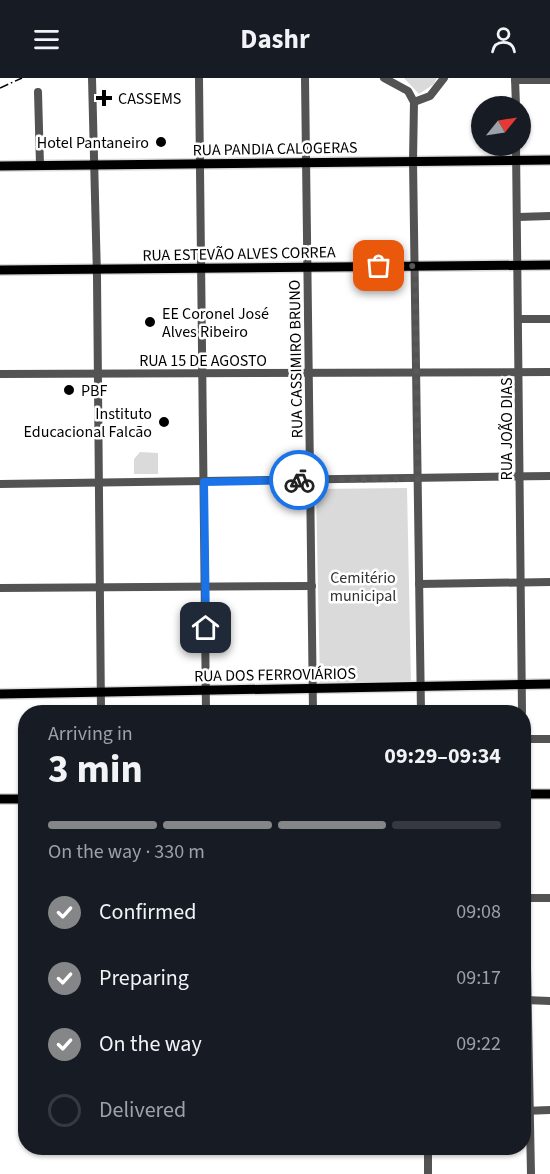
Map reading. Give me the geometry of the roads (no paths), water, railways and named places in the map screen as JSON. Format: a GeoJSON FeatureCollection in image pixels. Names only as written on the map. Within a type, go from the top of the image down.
{"type":"FeatureCollection","features":[{"type":"Feature","properties":{"kind":"main road","name":"RUA PANDIA CALOGERAS"},"geometry":{"type":"LineString","coordinates":[[0,166],[550,160]]}},
{"type":"Feature","properties":{"kind":"main road","name":"RUA ESTEVÃO ALVES CORREA"},"geometry":{"type":"LineString","coordinates":[[0,270],[550,265]]}},
{"type":"Feature","properties":{"kind":"main road","name":"RUA DOS FERROVIÁRIOS"},"geometry":{"type":"LineString","coordinates":[[0,694],[550,684]]}},
{"type":"Feature","properties":{"kind":"main road"},"geometry":{"type":"LineString","coordinates":[[531,794],[550,794]]}},
{"type":"Feature","properties":{"kind":"main road"},"geometry":{"type":"LineString","coordinates":[[0,799],[18,799]]}},
{"type":"Feature","properties":{"kind":"street"},"geometry":{"type":"LineString","coordinates":[[92,78],[97,269],[101,705]]}},
{"type":"Feature","properties":{"kind":"street"},"geometry":{"type":"LineString","coordinates":[[199,78],[206,705]]}},
{"type":"Feature","properties":{"kind":"street","name":"RUA CASSIMIRO BRUNO"},"geometry":{"type":"LineString","coordinates":[[305,78],[313,705]]}},
{"type":"Feature","properties":{"kind":"street"},"geometry":{"type":"LineString","coordinates":[[384,78],[408,91],[414,102],[421,705]]}},
{"type":"Feature","properties":{"kind":"street"},"geometry":{"type":"LineString","coordinates":[[414,102],[430,96],[444,78]]}},
{"type":"Feature","properties":{"kind":"street"},"geometry":{"type":"LineString","coordinates":[[516,96],[515,79],[550,80]]}},
{"type":"Feature","properties":{"kind":"street"},"geometry":{"type":"LineString","coordinates":[[38,92],[40,165]]}},
{"type":"Feature","properties":{"kind":"street","name":"RUA JOÃO DIAS"},"geometry":{"type":"LineString","coordinates":[[516,156],[519,265],[522,705]]}},
{"type":"Feature","properties":{"kind":"street"},"geometry":{"type":"LineString","coordinates":[[518,217],[550,216]]}},
{"type":"Feature","properties":{"kind":"street"},"geometry":{"type":"LineString","coordinates":[[519,319],[550,318]]}},
{"type":"Feature","properties":{"kind":"street","name":"RUA 15 DE AGOSTO"},"geometry":{"type":"LineString","coordinates":[[0,374],[550,372]]}},
{"type":"Feature","properties":{"kind":"street"},"geometry":{"type":"LineString","coordinates":[[0,484],[550,476]]}},
{"type":"Feature","properties":{"kind":"street"},"geometry":{"type":"LineString","coordinates":[[419,584],[550,582]]}},
{"type":"Feature","properties":{"kind":"street"},"geometry":{"type":"LineString","coordinates":[[0,588],[312,586]]}},
{"type":"Feature","properties":{"kind":"street"},"geometry":{"type":"LineString","coordinates":[[531,740],[550,739]]}},
{"type":"Feature","properties":{"kind":"street"},"geometry":{"type":"LineString","coordinates":[[531,898],[550,898]]}},
{"type":"Feature","properties":{"kind":"street"},"geometry":{"type":"LineString","coordinates":[[531,1000],[550,1001]]}},
{"type":"Feature","properties":{"kind":"street"},"geometry":{"type":"LineString","coordinates":[[531,1111],[550,1110]]}},
{"type":"Feature","properties":{"kind":"street"},"geometry":{"type":"LineString","coordinates":[[428,1155],[428,1174]]}},
{"type":"Feature","properties":{"kind":"street"},"geometry":{"type":"LineString","coordinates":[[529,1155],[531,1174]]}},
{"type":"Feature","properties":{"kind":"railway"},"geometry":{"type":"LineString","coordinates":[[0,88],[22,78]]}},
{"type":"Feature","properties":{"kind":"place","name":"CASSEMS"},"geometry":{"type":"Point","coordinates":[104,98]}},
{"type":"Feature","properties":{"kind":"place","name":"Hotel Pantaneiro"},"geometry":{"type":"Point","coordinates":[161,142]}},
{"type":"Feature","properties":{"kind":"place","name":"EE Coronel José Alves Ribeiro"},"geometry":{"type":"Point","coordinates":[150,322]}},
{"type":"Feature","properties":{"kind":"place","name":"PBF"},"geometry":{"type":"Point","coordinates":[69,390]}},
{"type":"Feature","properties":{"kind":"place","name":"Instituto Educacional Falcão"},"geometry":{"type":"Point","coordinates":[164,422]}},
{"type":"Feature","properties":{"kind":"park label","name":"Cemitério municipal"},"geometry":{"type":"Point","coordinates":[363,586]}}]}
